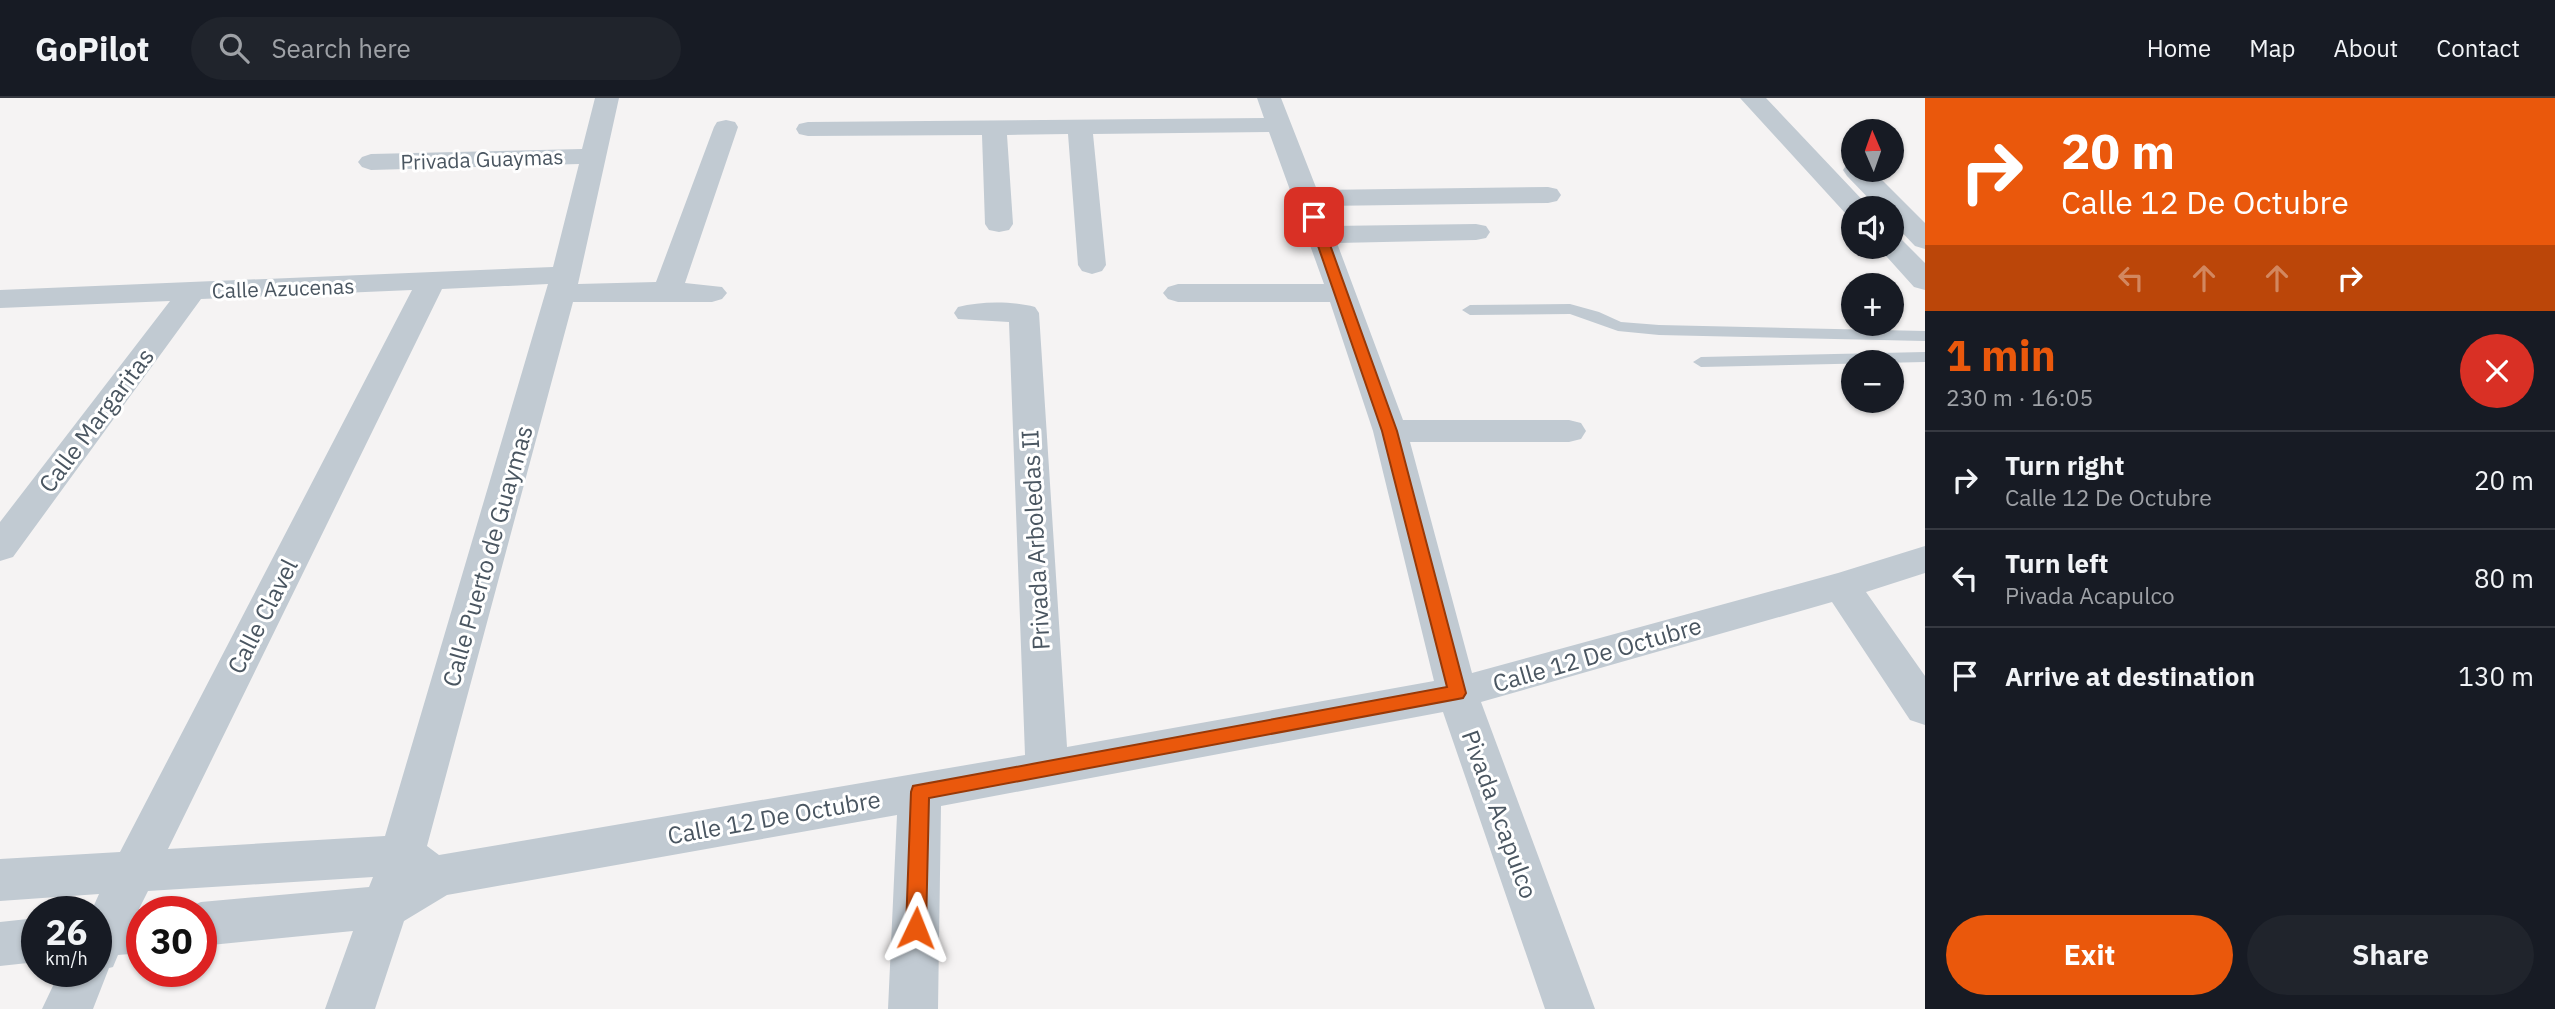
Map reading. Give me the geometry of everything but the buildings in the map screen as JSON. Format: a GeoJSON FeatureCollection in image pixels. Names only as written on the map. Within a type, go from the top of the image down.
{"type":"FeatureCollection","features":[{"type":"Feature","properties":{"kind":"street","name":"Calle Puerto de Guaymas"},"geometry":{"type":"LineString","coordinates":[[420,865],[564,284],[607,98]]}},
{"type":"Feature","properties":{"kind":"street"},"geometry":{"type":"LineString","coordinates":[[1752,98],[1845,196]]}},
{"type":"Feature","properties":{"kind":"street"},"geometry":{"type":"LineString","coordinates":[[808,129],[1080,126],[1275,112]]}},
{"type":"Feature","properties":{"kind":"street","name":"Pivada Acapulco"},"geometry":{"type":"LineString","coordinates":[[1275,112],[1390,431],[1457,693],[1570,1009]]}},
{"type":"Feature","properties":{"kind":"street"},"geometry":{"type":"LineString","coordinates":[[1080,126],[1092,265]]}},
{"type":"Feature","properties":{"kind":"street"},"geometry":{"type":"LineString","coordinates":[[668,291],[726,127]]}},
{"type":"Feature","properties":{"kind":"street"},"geometry":{"type":"LineString","coordinates":[[994,127],[999,224]]}},
{"type":"Feature","properties":{"kind":"street","name":"Privada Guaymas"},"geometry":{"type":"LineString","coordinates":[[371,162],[592,156]]}},
{"type":"Feature","properties":{"kind":"street"},"geometry":{"type":"LineString","coordinates":[[1869,182],[1925,240]]}},
{"type":"Feature","properties":{"kind":"street"},"geometry":{"type":"LineString","coordinates":[[1307,198],[1548,195]]}},
{"type":"Feature","properties":{"kind":"street"},"geometry":{"type":"LineString","coordinates":[[1321,235],[1476,232]]}},
{"type":"Feature","properties":{"kind":"street"},"geometry":{"type":"LineString","coordinates":[[1904,259],[1925,281]]}},
{"type":"Feature","properties":{"kind":"street","name":"Calle Azucenas"},"geometry":{"type":"LineString","coordinates":[[0,299],[431,282],[564,284],[712,293]]}},
{"type":"Feature","properties":{"kind":"street","name":"Calle Clavel"},"geometry":{"type":"LineString","coordinates":[[112,927],[133,873],[431,282]]}},
{"type":"Feature","properties":{"kind":"street","name":"Calle Margaritas"},"geometry":{"type":"LineString","coordinates":[[0,548],[192,291]]}},
{"type":"Feature","properties":{"kind":"street"},"geometry":{"type":"LineString","coordinates":[[1178,293],[1342,293]]}},
{"type":"Feature","properties":{"kind":"street","name":"Privada Arboledas II"},"geometry":{"type":"LineString","coordinates":[[969,313],[1024,313],[1046,768]]}},
{"type":"Feature","properties":{"kind":"street"},"geometry":{"type":"LineString","coordinates":[[1390,431],[1569,431]]}},
{"type":"Feature","properties":{"kind":"street","name":"Calle 12 De Octubre"},"geometry":{"type":"LineString","coordinates":[[386,907],[420,865],[920,792],[1457,693],[1841,586],[1925,559]]}},
{"type":"Feature","properties":{"kind":"street"},"geometry":{"type":"LineString","coordinates":[[1841,586],[1925,708]]}},
{"type":"Feature","properties":{"kind":"street"},"geometry":{"type":"LineString","coordinates":[[914,1009],[920,792]]}},
{"type":"Feature","properties":{"kind":"street"},"geometry":{"type":"LineString","coordinates":[[0,880],[133,873],[420,865]]}},
{"type":"Feature","properties":{"kind":"street"},"geometry":{"type":"LineString","coordinates":[[217,923],[386,907],[350,1009]]}},
{"type":"Feature","properties":{"kind":"street"},"geometry":{"type":"LineString","coordinates":[[0,944],[21,942]]}},
{"type":"Feature","properties":{"kind":"street","name":"Calle Clavel"},"geometry":{"type":"LineString","coordinates":[[67,1009],[80,987]]}},
{"type":"Feature","properties":{"kind":"lane"},"geometry":{"type":"LineString","coordinates":[[1470,310],[1570,309],[1618,326],[1659,330],[1925,335]]}},
{"type":"Feature","properties":{"kind":"lane"},"geometry":{"type":"LineString","coordinates":[[1701,362],[1925,357]]}},
{"type":"Feature","properties":{"kind":"route"},"geometry":{"type":"LineString","coordinates":[[916,928],[920,792],[1457,693],[1390,431],[1314,217]]}}]}
